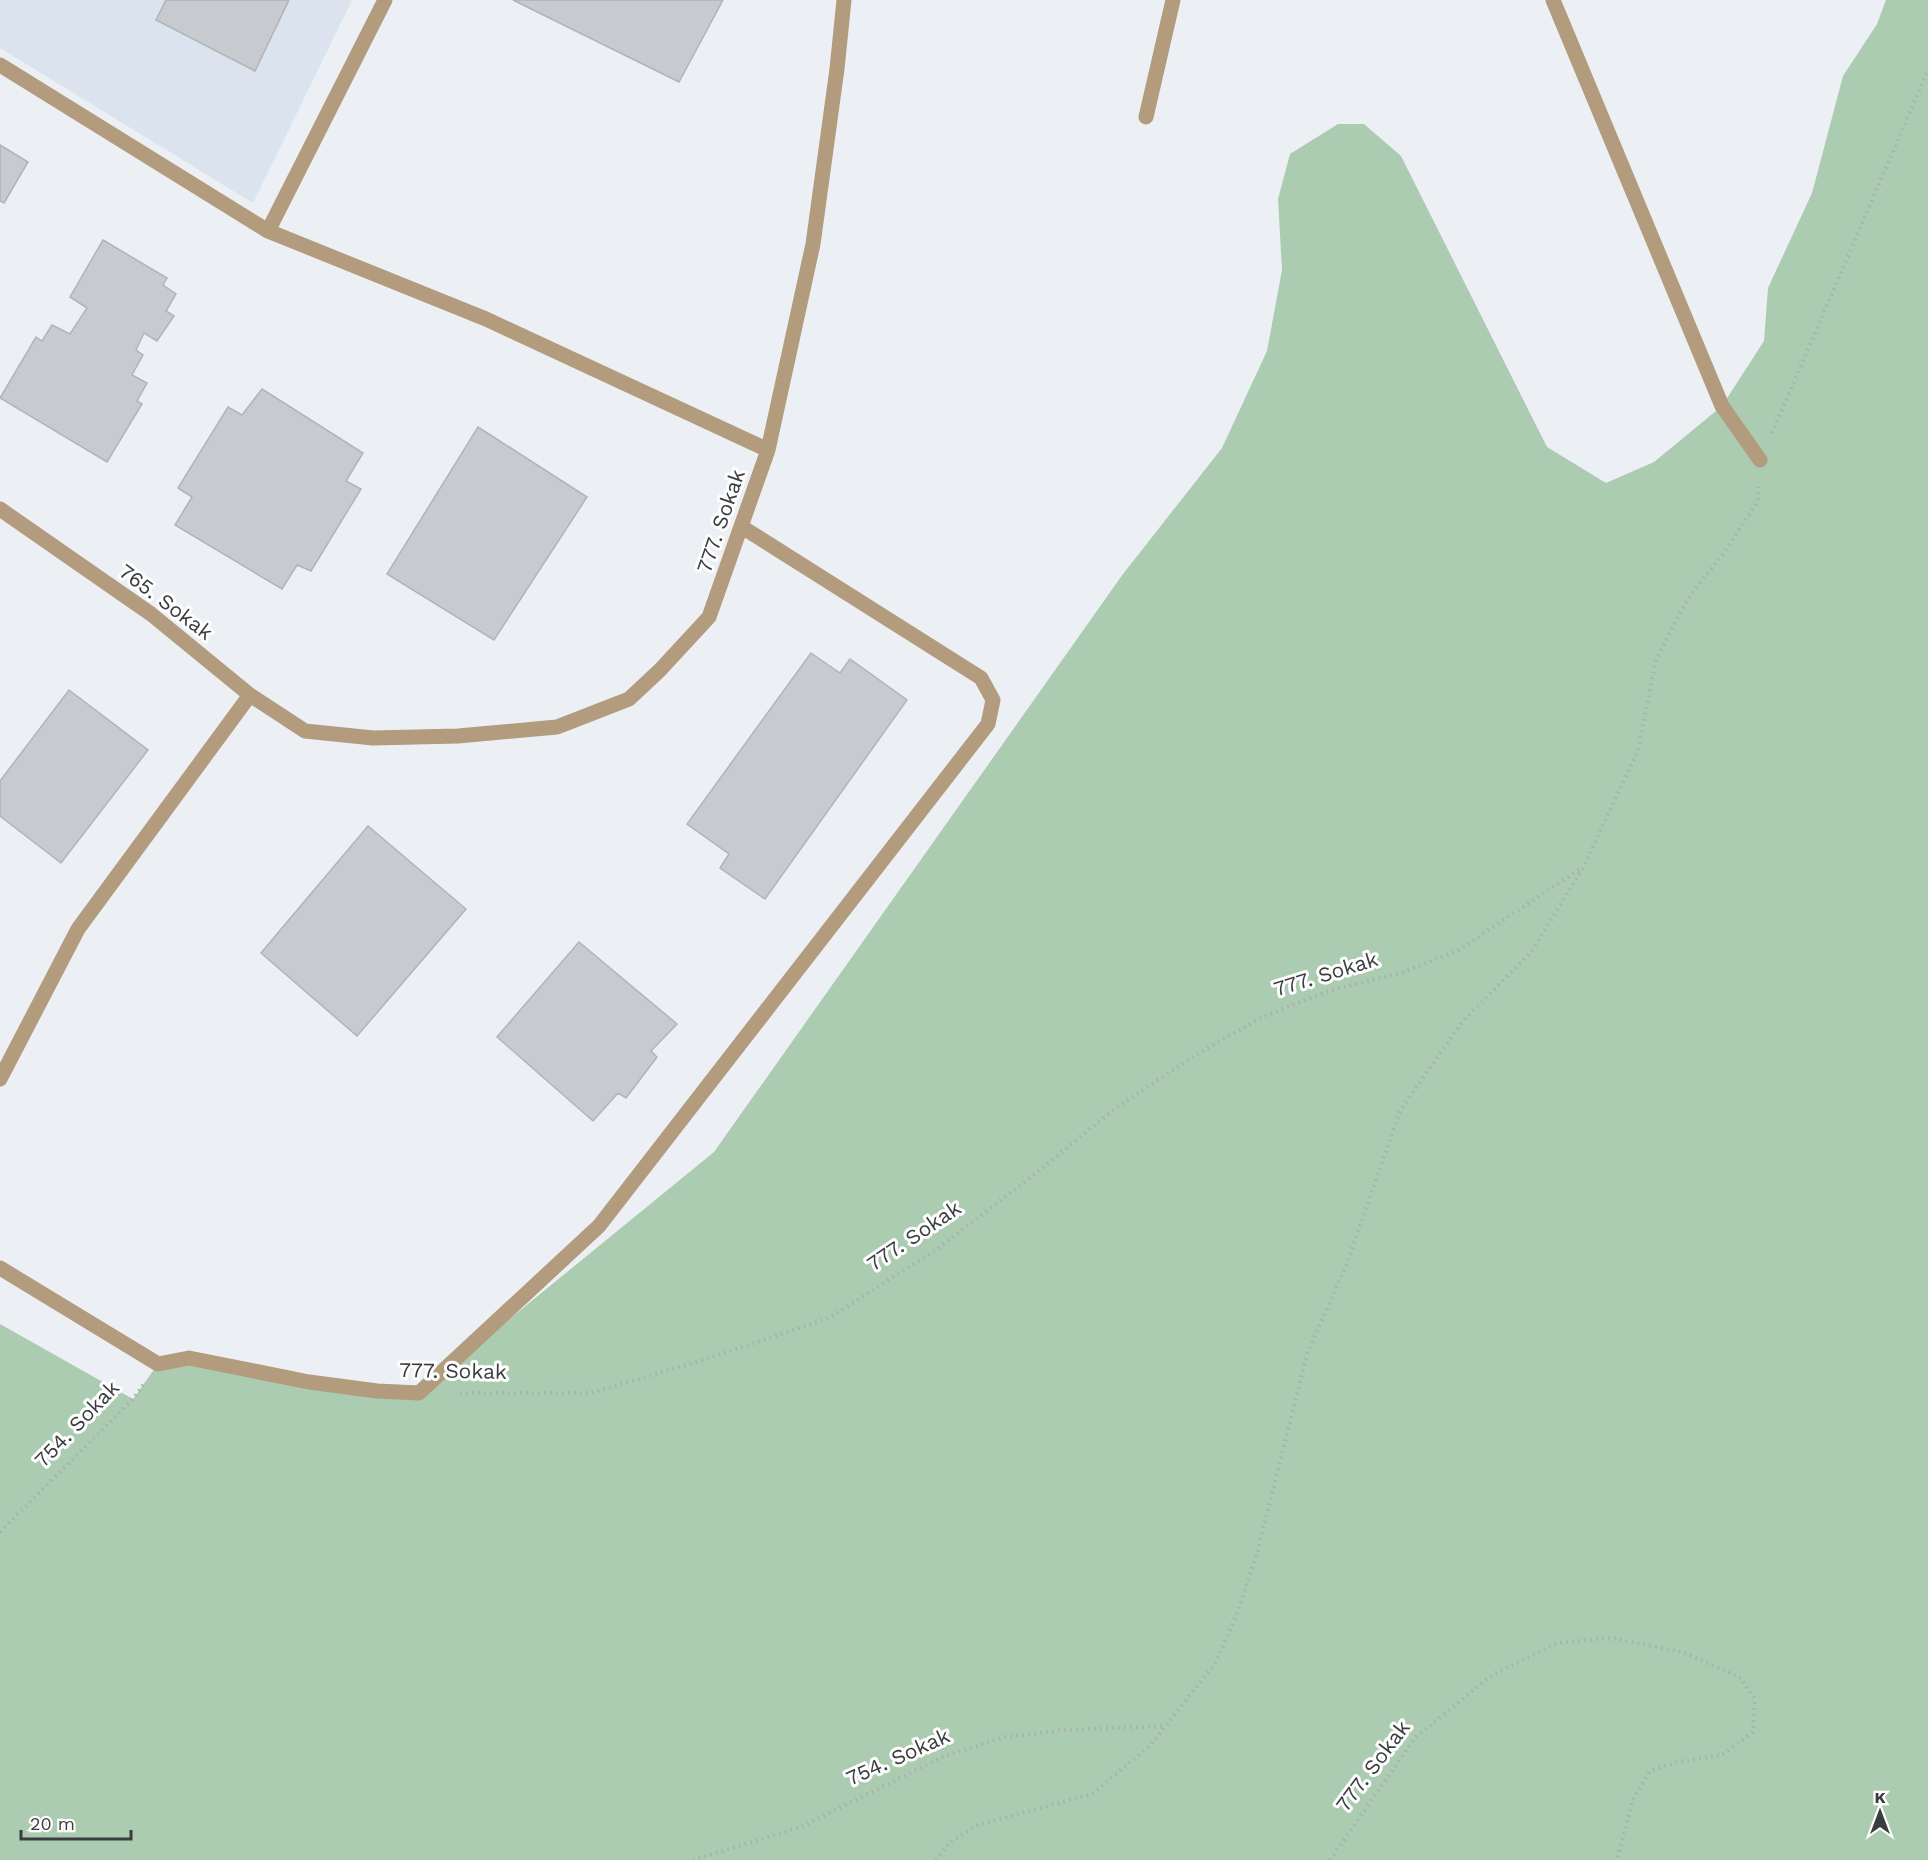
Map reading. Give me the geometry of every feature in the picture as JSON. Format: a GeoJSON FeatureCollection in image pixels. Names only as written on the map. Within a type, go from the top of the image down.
{"type":"FeatureCollection","features":[{"type":"Feature","properties":{"kind":"street"},"geometry":{"type":"LineString","coordinates":[[268,231],[385,0]]}},
{"type":"Feature","properties":{"kind":"street","name":"777. Sokak"},"geometry":{"type":"LineString","coordinates":[[304,731],[373,738],[458,736],[557,727],[628,699],[660,670],[710,617],[768,450],[813,244],[844,0]]}},
{"type":"Feature","properties":{"kind":"street"},"geometry":{"type":"LineString","coordinates":[[1146,117],[1173,0]]}},
{"type":"Feature","properties":{"kind":"street"},"geometry":{"type":"LineString","coordinates":[[1553,0],[1722,406],[1760,460]]}},
{"type":"Feature","properties":{"kind":"street"},"geometry":{"type":"LineString","coordinates":[[0,65],[268,231],[486,319],[768,450]]}},
{"type":"Feature","properties":{"kind":"street","name":"765. Sokak"},"geometry":{"type":"LineString","coordinates":[[0,509],[151,614],[250,695],[304,731]]}},
{"type":"Feature","properties":{"kind":"street"},"geometry":{"type":"LineString","coordinates":[[419,1393],[599,1226],[988,724],[993,700],[981,678],[742,527]]}},
{"type":"Feature","properties":{"kind":"street"},"geometry":{"type":"LineString","coordinates":[[0,1079],[78,929],[250,695]]}},
{"type":"Feature","properties":{"kind":"street"},"geometry":{"type":"LineString","coordinates":[[0,1268],[158,1364]]}},
{"type":"Feature","properties":{"kind":"street","name":"777. Sokak"},"geometry":{"type":"LineString","coordinates":[[158,1364],[189,1358],[309,1382],[377,1391],[419,1393]]}},
{"type":"Feature","properties":{"kind":"path","name":"777. Sokak"},"geometry":{"type":"LineString","coordinates":[[419,1393],[590,1393],[703,1360],[829,1318],[937,1249],[1041,1170],[1113,1110],[1194,1056],[1263,1016],[1332,990],[1401,973],[1460,950],[1584,866],[1532,951],[1462,1022],[1400,1111],[1346,1266],[1307,1354],[1257,1553],[1238,1611],[1216,1662],[1165,1726]]}},
{"type":"Feature","properties":{"kind":"path","name":"754. Sokak"},"geometry":{"type":"LineString","coordinates":[[0,1532],[133,1399],[158,1364]]}},
{"type":"Feature","properties":{"kind":"path","name":"777. Sokak"},"geometry":{"type":"LineString","coordinates":[[1330,1860],[1415,1738],[1492,1675],[1557,1643],[1610,1638],[1683,1652],[1741,1678],[1755,1700],[1753,1732],[1722,1755],[1678,1762],[1650,1771],[1633,1799],[1617,1860]]}},
{"type":"Feature","properties":{"kind":"path","name":"754. Sokak"},"geometry":{"type":"LineString","coordinates":[[693,1860],[801,1827],[944,1756],[1005,1737],[1065,1730],[1165,1726]]}},
{"type":"Feature","properties":{"kind":"path"},"geometry":{"type":"LineString","coordinates":[[936,1860],[950,1842],[978,1825],[1092,1794],[1151,1745],[1165,1726]]}},
{"type":"Feature","properties":{"kind":"shaded area"},"geometry":{"type":"Polygon","coordinates":[[[0,0],[352,0],[253,203],[0,48],[0,0]]]}},
{"type":"Feature","properties":{"kind":"green space"},"geometry":{"type":"Polygon","coordinates":[[[1886,0],[1928,0],[1928,1860],[0,1860],[0,1324],[133,1399],[158,1364],[189,1358],[419,1393],[714,1152],[1123,574],[1222,448],[1267,351],[1282,270],[1278,199],[1290,154],[1338,124],[1364,124],[1401,156],[1547,447],[1606,483],[1654,462],[1722,406],[1764,341],[1768,288],[1812,193],[1843,76],[1877,24],[1886,0]]]}},
{"type":"Feature","properties":{"kind":"building"},"geometry":{"type":"Polygon","coordinates":[[[166,0],[289,0],[255,71],[156,20],[166,0]]]}},
{"type":"Feature","properties":{"kind":"building"},"geometry":{"type":"Polygon","coordinates":[[[513,0],[723,0],[679,82],[513,0]]]}},
{"type":"Feature","properties":{"kind":"building"},"geometry":{"type":"Polygon","coordinates":[[[0,145],[28,162],[4,203],[0,201],[0,145]]]}},
{"type":"Feature","properties":{"kind":"building"},"geometry":{"type":"Polygon","coordinates":[[[103,240],[167,278],[163,285],[176,294],[166,311],[174,316],[157,341],[144,333],[136,350],[143,355],[132,375],[147,383],[137,401],[142,404],[107,462],[0,398],[36,337],[42,341],[52,325],[70,334],[87,308],[70,297],[103,240]]]}},
{"type":"Feature","properties":{"kind":"building"},"geometry":{"type":"Polygon","coordinates":[[[262,389],[363,453],[346,481],[361,489],[311,571],[297,565],[282,589],[175,525],[192,497],[178,488],[228,407],[242,415],[262,389]]]}},
{"type":"Feature","properties":{"kind":"building"},"geometry":{"type":"Polygon","coordinates":[[[478,427],[587,497],[494,640],[387,574],[478,427]]]}},
{"type":"Feature","properties":{"kind":"building"},"geometry":{"type":"Polygon","coordinates":[[[811,653],[840,673],[850,659],[907,700],[765,899],[720,868],[729,854],[687,824],[811,653]]]}},
{"type":"Feature","properties":{"kind":"building"},"geometry":{"type":"Polygon","coordinates":[[[69,690],[148,750],[61,863],[0,816],[0,781],[69,690]]]}},
{"type":"Feature","properties":{"kind":"building"},"geometry":{"type":"Polygon","coordinates":[[[368,826],[466,909],[357,1036],[261,953],[368,826]]]}},
{"type":"Feature","properties":{"kind":"building"},"geometry":{"type":"Polygon","coordinates":[[[579,942],[677,1024],[651,1051],[657,1057],[626,1098],[618,1093],[593,1121],[497,1037],[579,942]]]}}]}
